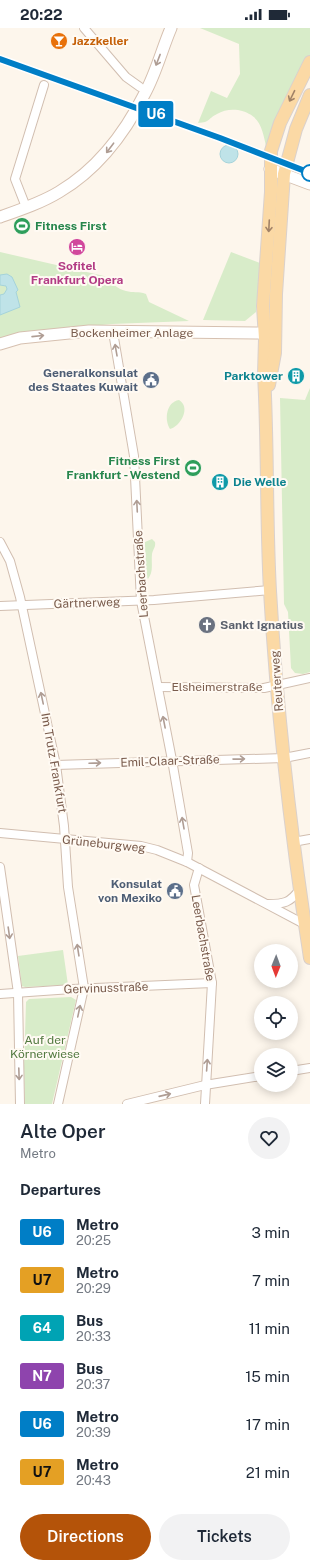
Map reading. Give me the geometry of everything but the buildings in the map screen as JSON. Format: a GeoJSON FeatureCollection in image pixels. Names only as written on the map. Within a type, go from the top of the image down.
{"type":"FeatureCollection","features":[{"type":"Feature","properties":{"kind":"main road"},"geometry":{"type":"LineString","coordinates":[[0,217],[26,208],[58,193],[83,176],[104,155],[132,116],[146,92],[171,28]]}},
{"type":"Feature","properties":{"kind":"main road"},"geometry":{"type":"LineString","coordinates":[[264,333],[263,306],[271,187],[271,151],[280,123],[310,62]]}},
{"type":"Feature","properties":{"kind":"main road"},"geometry":{"type":"LineString","coordinates":[[264,333],[274,322],[280,205],[284,174],[296,129],[310,95]]}},
{"type":"Feature","properties":{"kind":"main road"},"geometry":{"type":"LineString","coordinates":[[270,169],[310,184]]}},
{"type":"Feature","properties":{"kind":"main road","name":"Reuterweg"},"geometry":{"type":"LineString","coordinates":[[265,401],[275,353],[274,322]]}},
{"type":"Feature","properties":{"kind":"main road","name":"Bockenheimer Anlage"},"geometry":{"type":"LineString","coordinates":[[0,344],[20,338],[89,332],[264,333]]}},
{"type":"Feature","properties":{"kind":"main road","name":"Reuterweg"},"geometry":{"type":"LineString","coordinates":[[264,333],[270,590],[277,685],[293,842],[307,926],[310,958]]}},
{"type":"Feature","properties":{"kind":"street"},"geometry":{"type":"LineString","coordinates":[[84,28],[126,77],[140,87]]}},
{"type":"Feature","properties":{"kind":"street"},"geometry":{"type":"LineString","coordinates":[[26,208],[15,179],[44,85]]}},
{"type":"Feature","properties":{"kind":"street","name":"Leerbachstraße"},"geometry":{"type":"LineString","coordinates":[[112,332],[134,456],[141,601],[172,760],[188,853],[187,862]]}},
{"type":"Feature","properties":{"kind":"street","name":"Im Trutz Frankfurt"},"geometry":{"type":"LineString","coordinates":[[0,542],[10,561],[22,605],[56,765],[64,826],[68,888],[84,988]]}},
{"type":"Feature","properties":{"kind":"street","name":"Gärtnerweg"},"geometry":{"type":"LineString","coordinates":[[0,606],[141,601],[270,590]]}},
{"type":"Feature","properties":{"kind":"street","name":"Elsheimerstraße"},"geometry":{"type":"LineString","coordinates":[[158,687],[264,688],[310,678]]}},
{"type":"Feature","properties":{"kind":"street","name":"Emil-Claar-Straße"},"geometry":{"type":"LineString","coordinates":[[56,765],[172,760],[284,758],[310,754]]}},
{"type":"Feature","properties":{"kind":"street","name":"Grüneburgweg"},"geometry":{"type":"LineString","coordinates":[[0,833],[141,846],[157,850],[200,868],[307,926]]}},
{"type":"Feature","properties":{"kind":"street"},"geometry":{"type":"LineString","coordinates":[[293,842],[310,839]]}},
{"type":"Feature","properties":{"kind":"street"},"geometry":{"type":"LineString","coordinates":[[0,867],[18,993],[20,1104]]}},
{"type":"Feature","properties":{"kind":"street","name":"Leerbachstraße"},"geometry":{"type":"LineString","coordinates":[[200,868],[194,885],[212,983],[204,1104]]}},
{"type":"Feature","properties":{"kind":"street"},"geometry":{"type":"LineString","coordinates":[[267,904],[286,903],[294,898],[300,889]]}},
{"type":"Feature","properties":{"kind":"street","name":"Gervinusstraße"},"geometry":{"type":"LineString","coordinates":[[0,994],[84,988],[212,983]]}},
{"type":"Feature","properties":{"kind":"street"},"geometry":{"type":"LineString","coordinates":[[58,1104],[84,988]]}},
{"type":"Feature","properties":{"kind":"street"},"geometry":{"type":"LineString","coordinates":[[298,1070],[310,1068]]}},
{"type":"Feature","properties":{"kind":"street"},"geometry":{"type":"LineString","coordinates":[[127,1104],[205,1085],[254,1077]]}},
{"type":"Feature","properties":{"kind":"green space"},"geometry":{"type":"Polygon","coordinates":[[[200,28],[310,28],[310,62],[267,150],[260,124],[246,112],[238,110],[224,111],[207,121],[198,123],[211,91],[227,98],[240,74],[239,44],[200,28]]]}},
{"type":"Feature","properties":{"kind":"green space"},"geometry":{"type":"Polygon","coordinates":[[[0,252],[104,276],[120,289],[129,292],[146,294],[149,302],[189,321],[112,324],[40,331],[0,340],[0,252]]]}},
{"type":"Feature","properties":{"kind":"green space"},"geometry":{"type":"Polygon","coordinates":[[[231,252],[260,263],[256,312],[245,321],[203,320],[231,252]]]}},
{"type":"Feature","properties":{"kind":"green space"},"geometry":{"type":"Polygon","coordinates":[[[310,388],[310,672],[303,674],[295,673],[291,668],[288,612],[284,604],[280,398],[305,400],[310,388]]]}},
{"type":"Feature","properties":{"kind":"green space"},"geometry":{"type":"Polygon","coordinates":[[[179,400],[183,403],[184,407],[183,416],[178,424],[170,429],[167,421],[167,412],[171,404],[179,400]]]}},
{"type":"Feature","properties":{"kind":"green space"},"geometry":{"type":"Polygon","coordinates":[[[152,539],[155,542],[155,545],[152,554],[152,570],[148,579],[145,542],[152,539]]]}},
{"type":"Feature","properties":{"kind":"green space"},"geometry":{"type":"Polygon","coordinates":[[[63,950],[68,985],[22,986],[18,956],[63,950]]]}},
{"type":"Feature","properties":{"kind":"green space","name":"Auf der Körnerwiese"},"geometry":{"type":"Polygon","coordinates":[[[71,997],[76,1000],[52,1104],[25,1104],[24,1067],[26,1002],[29,999],[71,997]]]}},
{"type":"Feature","properties":{"kind":"water"},"geometry":{"type":"Polygon","coordinates":[[[229,145],[235,148],[238,154],[235,160],[229,163],[223,160],[220,154],[223,148],[229,145]]]}},
{"type":"Feature","properties":{"kind":"water"},"geometry":{"type":"Polygon","coordinates":[[[7,274],[12,277],[18,290],[16,292],[20,307],[0,315],[0,295],[4,294],[7,289],[6,286],[0,285],[0,275],[7,274]]]}},
{"type":"Feature","properties":{"kind":"metro line","name":"U6"},"geometry":{"type":"LineString","coordinates":[[0,59],[267,155],[310,173]]}},
{"type":"Feature","properties":{"kind":"place","name":"Jazzkeller"},"geometry":{"type":"Point","coordinates":[59,41]}},
{"type":"Feature","properties":{"kind":"place","name":"Fitness First"},"geometry":{"type":"Point","coordinates":[22,226]}},
{"type":"Feature","properties":{"kind":"place","name":"Sofitel Frankfurt Opera"},"geometry":{"type":"Point","coordinates":[77,247]}},
{"type":"Feature","properties":{"kind":"place","name":"Parktower"},"geometry":{"type":"Point","coordinates":[296,376]}},
{"type":"Feature","properties":{"kind":"place","name":"Generalkonsulat des Staates Kuwait"},"geometry":{"type":"Point","coordinates":[151,380]}},
{"type":"Feature","properties":{"kind":"place","name":"Fitness First Frankfurt - Westend"},"geometry":{"type":"Point","coordinates":[193,468]}},
{"type":"Feature","properties":{"kind":"place","name":"Die Welle"},"geometry":{"type":"Point","coordinates":[220,482]}},
{"type":"Feature","properties":{"kind":"place","name":"Sankt Ignatius"},"geometry":{"type":"Point","coordinates":[207,625]}},
{"type":"Feature","properties":{"kind":"place","name":"Konsulat von Mexiko"},"geometry":{"type":"Point","coordinates":[175,891]}}]}
